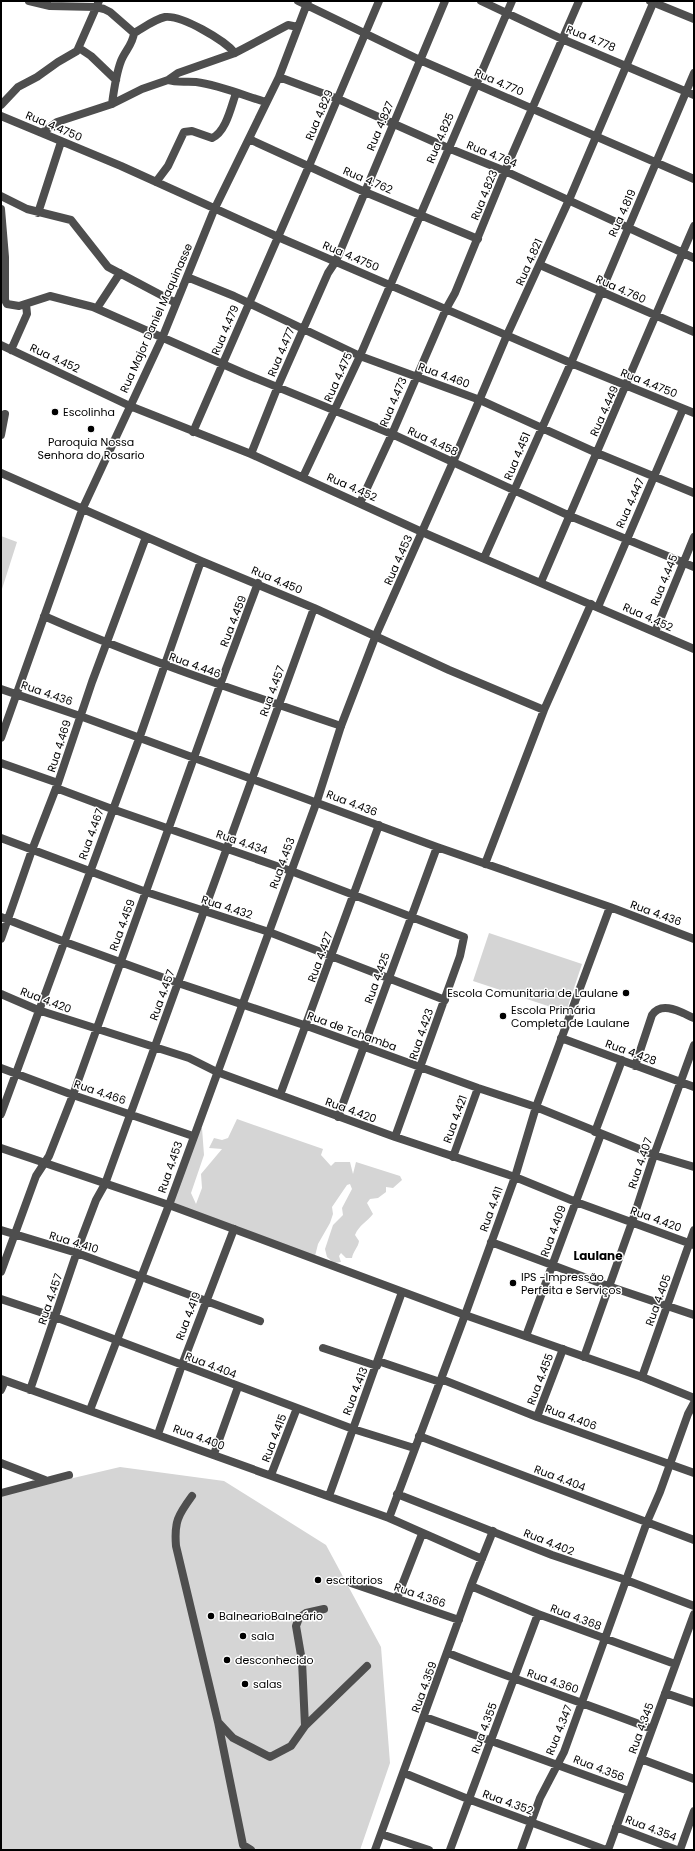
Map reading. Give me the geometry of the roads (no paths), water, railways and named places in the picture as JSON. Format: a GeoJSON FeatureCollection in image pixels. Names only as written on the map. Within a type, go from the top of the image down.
{"type":"FeatureCollection","features":[{"type":"Feature","properties":{"kind":"street"},"geometry":{"type":"LineString","coordinates":[[29,1],[50,6],[98,4],[110,12],[134,33]]}},
{"type":"Feature","properties":{"kind":"street","name":"Rua 4.770"},"geometry":{"type":"LineString","coordinates":[[298,1],[308,3],[365,34],[420,60],[694,179]]}},
{"type":"Feature","properties":{"kind":"street","name":"Rua 4.829"},"geometry":{"type":"LineString","coordinates":[[278,237],[379,1]]}},
{"type":"Feature","properties":{"kind":"street","name":"Rua 4.827"},"geometry":{"type":"LineString","coordinates":[[336,261],[446,1]]}},
{"type":"Feature","properties":{"kind":"street","name":"Rua 4.778"},"geometry":{"type":"LineString","coordinates":[[481,1],[694,95]]}},
{"type":"Feature","properties":{"kind":"street","name":"Rua 4.825"},"geometry":{"type":"LineString","coordinates":[[390,285],[512,1]]}},
{"type":"Feature","properties":{"kind":"street","name":"Rua 4.823"},"geometry":{"type":"LineString","coordinates":[[446,309],[455,293],[505,171],[579,1]]}},
{"type":"Feature","properties":{"kind":"street"},"geometry":{"type":"LineString","coordinates":[[652,1],[694,19]]}},
{"type":"Feature","properties":{"kind":"street","name":"Rua 4.821"},"geometry":{"type":"LineString","coordinates":[[422,532],[569,200],[652,1]]}},
{"type":"Feature","properties":{"kind":"street","name":"Rua Major Daniel Maquinasse"},"geometry":{"type":"LineString","coordinates":[[1,738],[82,510],[163,336],[214,210],[250,139],[265,102],[279,77],[308,3]]}},
{"type":"Feature","properties":{"kind":"street"},"geometry":{"type":"LineString","coordinates":[[1,105],[18,87],[37,77],[79,48],[98,4]]}},
{"type":"Feature","properties":{"kind":"street"},"geometry":{"type":"LineString","coordinates":[[112,104],[121,60],[130,46],[134,33],[164,18],[176,18],[219,38],[228,44],[235,52]]}},
{"type":"Feature","properties":{"kind":"street"},"geometry":{"type":"LineString","coordinates":[[42,133],[57,122],[112,104],[142,89],[168,80],[178,73],[235,52],[288,26],[298,27]]}},
{"type":"Feature","properties":{"kind":"street"},"geometry":{"type":"LineString","coordinates":[[79,48],[91,56],[116,80]]}},
{"type":"Feature","properties":{"kind":"street","name":"Rua 4.819"},"geometry":{"type":"LineString","coordinates":[[571,363],[627,227],[694,73]]}},
{"type":"Feature","properties":{"kind":"street","name":"Rua 4.764"},"geometry":{"type":"LineString","coordinates":[[279,77],[338,99],[448,148],[505,171],[694,258]]}},
{"type":"Feature","properties":{"kind":"street"},"geometry":{"type":"LineString","coordinates":[[168,80],[174,82],[196,82],[265,102]]}},
{"type":"Feature","properties":{"kind":"street"},"geometry":{"type":"LineString","coordinates":[[156,182],[170,161],[184,132],[192,131],[212,138],[218,134],[228,115],[236,93]]}},
{"type":"Feature","properties":{"kind":"street","name":"Rua 4.4750"},"geometry":{"type":"LineString","coordinates":[[1,116],[156,182],[214,210],[571,363],[694,413]]}},
{"type":"Feature","properties":{"kind":"street","name":"Rua 4.762"},"geometry":{"type":"LineString","coordinates":[[250,139],[365,192],[478,239]]}},
{"type":"Feature","properties":{"kind":"street"},"geometry":{"type":"LineString","coordinates":[[38,212],[61,142]]}},
{"type":"Feature","properties":{"kind":"street"},"geometry":{"type":"LineString","coordinates":[[1,196],[16,205],[71,220],[108,266],[176,303]]}},
{"type":"Feature","properties":{"kind":"street","name":"Rua 4.458"},"geometry":{"type":"LineString","coordinates":[[1,209],[5,257],[5,303],[11,306],[26,304],[50,296],[72,300],[97,308],[392,434],[514,492],[626,540],[694,567]]}},
{"type":"Feature","properties":{"kind":"street","name":"Rua 4.449"},"geometry":{"type":"LineString","coordinates":[[541,582],[627,386],[694,226]]}},
{"type":"Feature","properties":{"kind":"street","name":"Rua 4.479"},"geometry":{"type":"LineString","coordinates":[[193,432],[278,237]]}},
{"type":"Feature","properties":{"kind":"street","name":"Rua 4.477"},"geometry":{"type":"LineString","coordinates":[[251,454],[303,328],[328,273],[336,261]]}},
{"type":"Feature","properties":{"kind":"street","name":"Rua 4.760"},"geometry":{"type":"LineString","coordinates":[[540,265],[656,317],[694,332]]}},
{"type":"Feature","properties":{"kind":"street"},"geometry":{"type":"LineString","coordinates":[[97,308],[120,273]]}},
{"type":"Feature","properties":{"kind":"street","name":"Rua 4.460"},"geometry":{"type":"LineString","coordinates":[[187,277],[303,328],[360,356],[480,400],[597,453],[694,493]]}},
{"type":"Feature","properties":{"kind":"street","name":"Rua 4.475"},"geometry":{"type":"LineString","coordinates":[[303,477],[336,411],[390,285]]}},
{"type":"Feature","properties":{"kind":"street"},"geometry":{"type":"LineString","coordinates":[[12,350],[27,314],[26,304]]}},
{"type":"Feature","properties":{"kind":"street","name":"Rua 4.473"},"geometry":{"type":"LineString","coordinates":[[360,503],[392,434],[446,309]]}},
{"type":"Feature","properties":{"kind":"street","name":"Rua 4.452"},"geometry":{"type":"LineString","coordinates":[[1,345],[130,406],[251,454],[422,532],[541,582],[694,650]]}},
{"type":"Feature","properties":{"kind":"street","name":"Rua 4.451"},"geometry":{"type":"LineString","coordinates":[[484,558],[571,363]]}},
{"type":"Feature","properties":{"kind":"street","name":"Rua 4.447"},"geometry":{"type":"LineString","coordinates":[[485,864],[544,710],[626,540],[683,409]]}},
{"type":"Feature","properties":{"kind":"street"},"geometry":{"type":"LineString","coordinates":[[1,435],[5,414]]}},
{"type":"Feature","properties":{"kind":"street","name":"Rua 4.450"},"geometry":{"type":"LineString","coordinates":[[1,473],[200,561],[258,584],[376,635],[449,670],[544,710]]}},
{"type":"Feature","properties":{"kind":"street","name":"Rua 4.453"},"geometry":{"type":"LineString","coordinates":[[90,1410],[169,1205],[317,801],[341,726],[376,635],[422,532]]}},
{"type":"Feature","properties":{"kind":"street","name":"Rua 4.469"},"geometry":{"type":"LineString","coordinates":[[1,939],[5,918],[57,786],[106,643],[146,537]]}},
{"type":"Feature","properties":{"kind":"street","name":"Rua 4.445"},"geometry":{"type":"LineString","coordinates":[[655,632],[694,537]]}},
{"type":"Feature","properties":{"kind":"street","name":"Rua 4.467"},"geometry":{"type":"LineString","coordinates":[[1,1114],[17,1074],[38,1010],[65,942],[139,738],[200,561]]}},
{"type":"Feature","properties":{"kind":"street","name":"Rua 4.459"},"geometry":{"type":"LineString","coordinates":[[1,1272],[36,1176],[45,1163],[73,1095],[258,584]]}},
{"type":"Feature","properties":{"kind":"street","name":"Rua 4.457"},"geometry":{"type":"LineString","coordinates":[[30,1390],[96,1200],[105,1184],[314,608]]}},
{"type":"Feature","properties":{"kind":"street","name":"Rua 4.446"},"geometry":{"type":"LineString","coordinates":[[44,616],[106,643],[220,686],[341,726]]}},
{"type":"Feature","properties":{"kind":"street","name":"Rua 4.436"},"geometry":{"type":"LineString","coordinates":[[1,689],[317,801],[379,826],[610,907],[694,939]]}},
{"type":"Feature","properties":{"kind":"street","name":"Rua 4.434"},"geometry":{"type":"LineString","coordinates":[[1,763],[112,809],[291,871],[410,918],[464,937]]}},
{"type":"Feature","properties":{"kind":"street","name":"Rua 4.427"},"geometry":{"type":"LineString","coordinates":[[280,1095],[355,896],[379,826]]}},
{"type":"Feature","properties":{"kind":"street","name":"Rua 4.432"},"geometry":{"type":"LineString","coordinates":[[1,838],[146,892],[268,932],[444,1000]]}},
{"type":"Feature","properties":{"kind":"street","name":"Rua 4.425"},"geometry":{"type":"LineString","coordinates":[[338,1117],[437,847]]}},
{"type":"Feature","properties":{"kind":"street","name":"Rua 4.411"},"geometry":{"type":"LineString","coordinates":[[389,1518],[515,1177],[536,1107],[610,907]]}},
{"type":"Feature","properties":{"kind":"street","name":"Rua de Tchamba"},"geometry":{"type":"LineString","coordinates":[[5,918],[65,942],[178,983],[307,1026],[478,1088],[536,1107],[654,1155],[694,1167]]}},
{"type":"Feature","properties":{"kind":"street","name":"Rua 4.423"},"geometry":{"type":"LineString","coordinates":[[395,1137],[460,956],[464,937]]}},
{"type":"Feature","properties":{"kind":"street","name":"Rua 4.420"},"geometry":{"type":"LineString","coordinates":[[1,994],[38,1010],[96,1030],[189,1058],[217,1072],[338,1117],[515,1177],[576,1202],[692,1244]]}},
{"type":"Feature","properties":{"kind":"street"},"geometry":{"type":"LineString","coordinates":[[636,1066],[652,1015],[657,1010],[666,1007],[694,1018]]}},
{"type":"Feature","properties":{"kind":"street","name":"Rua 4.428"},"geometry":{"type":"LineString","coordinates":[[561,1038],[694,1087]]}},
{"type":"Feature","properties":{"kind":"street","name":"Rua 4.407"},"geometry":{"type":"LineString","coordinates":[[584,1357],[694,1045]]}},
{"type":"Feature","properties":{"kind":"street","name":"Rua 4.409"},"geometry":{"type":"LineString","coordinates":[[526,1336],[576,1202],[622,1060]]}},
{"type":"Feature","properties":{"kind":"street","name":"Rua 4.466"},"geometry":{"type":"LineString","coordinates":[[1,1068],[73,1095],[193,1136]]}},
{"type":"Feature","properties":{"kind":"street","name":"Rua 4.421"},"geometry":{"type":"LineString","coordinates":[[453,1157],[478,1088]]}},
{"type":"Feature","properties":{"kind":"street"},"geometry":{"type":"LineString","coordinates":[[1,1148],[169,1205],[465,1315],[642,1377],[694,1398]]}},
{"type":"Feature","properties":{"kind":"street","name":"Rua 4.419"},"geometry":{"type":"LineString","coordinates":[[158,1434],[206,1301],[234,1229]]}},
{"type":"Feature","properties":{"kind":"street","name":"Rua 4.410"},"geometry":{"type":"LineString","coordinates":[[1,1230],[77,1253],[260,1321]]}},
{"type":"Feature","properties":{"kind":"street","name":"Rua 4.405"},"geometry":{"type":"LineString","coordinates":[[642,1377],[667,1306],[692,1244],[694,1230]]}},
{"type":"Feature","properties":{"kind":"street"},"geometry":{"type":"LineString","coordinates":[[491,1242],[608,1286],[694,1315]]}},
{"type":"Feature","properties":{"kind":"street","name":"Rua 4.413"},"geometry":{"type":"LineString","coordinates":[[329,1496],[378,1363],[402,1292]]}},
{"type":"Feature","properties":{"kind":"street","name":"Rua 4.404"},"geometry":{"type":"LineString","coordinates":[[1,1299],[117,1340],[238,1387],[414,1448]]}},
{"type":"Feature","properties":{"kind":"street","name":"Rua 4.406"},"geometry":{"type":"LineString","coordinates":[[323,1348],[440,1381],[694,1473]]}},
{"type":"Feature","properties":{"kind":"street","name":"Rua 4.455"},"geometry":{"type":"LineString","coordinates":[[537,1417],[563,1349]]}},
{"type":"Feature","properties":{"kind":"street"},"geometry":{"type":"LineString","coordinates":[[1,1390],[3,1380]]}},
{"type":"Feature","properties":{"kind":"street","name":"Rua 4.400"},"geometry":{"type":"LineString","coordinates":[[3,1380],[214,1454],[389,1518],[422,1534],[482,1559]]}},
{"type":"Feature","properties":{"kind":"street"},"geometry":{"type":"LineString","coordinates":[[214,1454],[238,1387]]}},
{"type":"Feature","properties":{"kind":"street"},"geometry":{"type":"LineString","coordinates":[[626,1580],[688,1414],[694,1403]]}},
{"type":"Feature","properties":{"kind":"street","name":"Rua 4.415"},"geometry":{"type":"LineString","coordinates":[[271,1475],[297,1408]]}},
{"type":"Feature","properties":{"kind":"street","name":"Rua 4.404"},"geometry":{"type":"LineString","coordinates":[[419,1436],[694,1540]]}},
{"type":"Feature","properties":{"kind":"street"},"geometry":{"type":"LineString","coordinates":[[1,1463],[45,1480]]}},
{"type":"Feature","properties":{"kind":"street"},"geometry":{"type":"LineString","coordinates":[[1,1492],[69,1475]]}},
{"type":"Feature","properties":{"kind":"street","name":"Rua 4.402"},"geometry":{"type":"LineString","coordinates":[[397,1494],[581,1566],[626,1580],[694,1606]]}},
{"type":"Feature","properties":{"kind":"street"},"geometry":{"type":"LineString","coordinates":[[192,1496],[181,1511],[175,1529],[176,1540],[218,1722],[243,1845],[251,1850]]}},
{"type":"Feature","properties":{"kind":"street","name":"Rua 4.359"},"geometry":{"type":"LineString","coordinates":[[375,1850],[425,1717],[471,1586],[493,1531]]}},
{"type":"Feature","properties":{"kind":"street"},"geometry":{"type":"LineString","coordinates":[[397,1598],[422,1534]]}},
{"type":"Feature","properties":{"kind":"street","name":"Rua 4.347"},"geometry":{"type":"LineString","coordinates":[[521,1850],[540,1798],[564,1752],[626,1580]]}},
{"type":"Feature","properties":{"kind":"street","name":"Rua 4.366"},"geometry":{"type":"LineString","coordinates":[[352,1583],[459,1620]]}},
{"type":"Feature","properties":{"kind":"street","name":"Rua 4.368"},"geometry":{"type":"LineString","coordinates":[[471,1586],[538,1614],[675,1664]]}},
{"type":"Feature","properties":{"kind":"street"},"geometry":{"type":"LineString","coordinates":[[305,1726],[302,1660],[296,1626],[299,1618],[306,1613],[324,1609]]}},
{"type":"Feature","properties":{"kind":"street","name":"Rua 4.355"},"geometry":{"type":"LineString","coordinates":[[450,1850],[538,1614]]}},
{"type":"Feature","properties":{"kind":"street","name":"Rua 4.345"},"geometry":{"type":"LineString","coordinates":[[607,1850],[675,1664],[692,1623],[694,1614]]}},
{"type":"Feature","properties":{"kind":"street","name":"Rua 4.360"},"geometry":{"type":"LineString","coordinates":[[448,1653],[514,1680],[652,1729]]}},
{"type":"Feature","properties":{"kind":"street"},"geometry":{"type":"LineString","coordinates":[[218,1722],[233,1738],[270,1757],[291,1746],[305,1726],[367,1666]]}},
{"type":"Feature","properties":{"kind":"street"},"geometry":{"type":"LineString","coordinates":[[665,1693],[694,1703]]}},
{"type":"Feature","properties":{"kind":"street","name":"Rua 4.356"},"geometry":{"type":"LineString","coordinates":[[425,1717],[629,1791]]}},
{"type":"Feature","properties":{"kind":"street"},"geometry":{"type":"LineString","coordinates":[[641,1759],[694,1779]]}},
{"type":"Feature","properties":{"kind":"street","name":"Rua 4.352"},"geometry":{"type":"LineString","coordinates":[[404,1773],[468,1799],[607,1850]]}},
{"type":"Feature","properties":{"kind":"street"},"geometry":{"type":"LineString","coordinates":[[679,1850],[694,1811]]}},
{"type":"Feature","properties":{"kind":"street","name":"Rua 4.354"},"geometry":{"type":"LineString","coordinates":[[616,1827],[679,1850]]}},
{"type":"Feature","properties":{"kind":"street"},"geometry":{"type":"LineString","coordinates":[[381,1834],[429,1850]]}},
{"type":"Feature","properties":{"kind":"place","name":"Escolinha"},"geometry":{"type":"Point","coordinates":[55,412]}},
{"type":"Feature","properties":{"kind":"place","name":"Paroquia Nossa Senhora do Rosario"},"geometry":{"type":"Point","coordinates":[91,429]}},
{"type":"Feature","properties":{"kind":"place","name":"Escola Comunitaria de Laulane"},"geometry":{"type":"Point","coordinates":[626,993]}},
{"type":"Feature","properties":{"kind":"place","name":"Escola Primária Completa de Laulane"},"geometry":{"type":"Point","coordinates":[503,1016]}},
{"type":"Feature","properties":{"kind":"place","name":"IPS -Impressão Perfeita e Serviços"},"geometry":{"type":"Point","coordinates":[513,1283]}},
{"type":"Feature","properties":{"kind":"place","name":"escritorios"},"geometry":{"type":"Point","coordinates":[318,1580]}},
{"type":"Feature","properties":{"kind":"place","name":"BalnearioBalneário"},"geometry":{"type":"Point","coordinates":[211,1616]}},
{"type":"Feature","properties":{"kind":"place","name":"sala"},"geometry":{"type":"Point","coordinates":[243,1636]}},
{"type":"Feature","properties":{"kind":"place","name":"desconhecido"},"geometry":{"type":"Point","coordinates":[227,1660]}},
{"type":"Feature","properties":{"kind":"place","name":"salas"},"geometry":{"type":"Point","coordinates":[245,1684]}},
{"type":"Feature","properties":{"kind":"district","name":"Laulane"},"geometry":{"type":"Point","coordinates":[598,1255]}}]}
